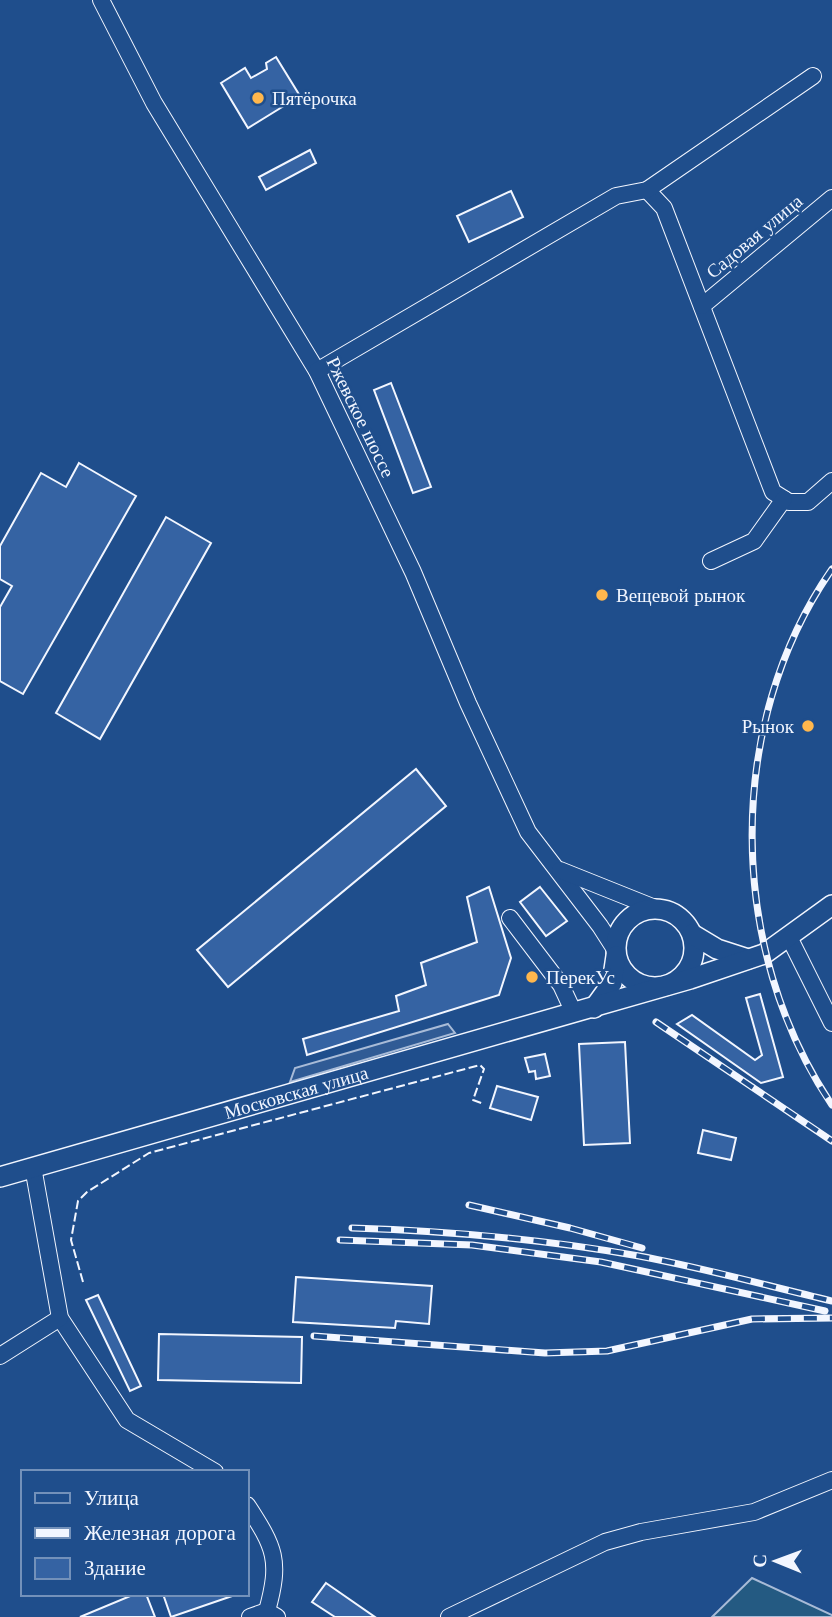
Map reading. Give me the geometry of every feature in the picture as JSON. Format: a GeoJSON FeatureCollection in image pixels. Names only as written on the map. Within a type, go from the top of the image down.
{"type":"FeatureCollection","features":[{"type":"Feature","properties":{"kind":"main road","name":"Московская улица"},"geometry":{"type":"LineString","coordinates":[[0,1177],[594,1008],[764,954],[832,905]]}},
{"type":"Feature","properties":{"kind":"main road"},"geometry":{"type":"LineString","coordinates":[[594,1008],[612,983],[620,930],[626,921],[644,910],[655,908],[678,915],[692,934],[717,949],[748,959]]}},
{"type":"Feature","properties":{"kind":"main road"},"geometry":{"type":"LineString","coordinates":[[616,953],[631,979],[649,986],[668,985],[677,981],[691,965],[694,944],[692,934]]}},
{"type":"Feature","properties":{"kind":"street","name":"Ржевское шоссе"},"geometry":{"type":"LineString","coordinates":[[100,0],[154,103],[317,371],[414,572],[468,703],[528,832],[616,953]]}},
{"type":"Feature","properties":{"kind":"street"},"geometry":{"type":"LineString","coordinates":[[317,371],[616,196],[647,190],[813,76]]}},
{"type":"Feature","properties":{"kind":"street"},"geometry":{"type":"LineString","coordinates":[[647,190],[664,208],[778,495],[754,541],[711,561]]}},
{"type":"Feature","properties":{"kind":"street","name":"Садовая улица"},"geometry":{"type":"LineString","coordinates":[[702,306],[832,198]]}},
{"type":"Feature","properties":{"kind":"street"},"geometry":{"type":"LineString","coordinates":[[778,495],[808,502],[832,481]]}},
{"type":"Feature","properties":{"kind":"street"},"geometry":{"type":"LineString","coordinates":[[554,867],[655,908]]}},
{"type":"Feature","properties":{"kind":"street"},"geometry":{"type":"LineString","coordinates":[[510,918],[561,985],[574,1013]]}},
{"type":"Feature","properties":{"kind":"street"},"geometry":{"type":"LineString","coordinates":[[789,937],[832,1023]]}},
{"type":"Feature","properties":{"kind":"street"},"geometry":{"type":"LineString","coordinates":[[33,1167],[60,1318],[127,1420],[212,1470]]}},
{"type":"Feature","properties":{"kind":"street"},"geometry":{"type":"LineString","coordinates":[[0,1356],[60,1318]]}},
{"type":"Feature","properties":{"kind":"street"},"geometry":{"type":"LineString","coordinates":[[449,1617],[604,1542],[641,1532],[754,1512],[832,1480]]}},
{"type":"Feature","properties":{"kind":"street"},"geometry":{"type":"LineString","coordinates":[[248,1506],[269,1539],[276,1577],[272,1614],[250,1617]]}},
{"type":"Feature","properties":{"kind":"shaded area"},"geometry":{"type":"Polygon","coordinates":[[[448,1024],[455,1033],[290,1082],[295,1068],[448,1024]]]}},
{"type":"Feature","properties":{"kind":"shaded area"},"geometry":{"type":"Polygon","coordinates":[[[752,1578],[832,1615],[832,1617],[712,1617],[752,1578]]]}},
{"type":"Feature","properties":{"kind":"building"},"geometry":{"type":"Polygon","coordinates":[[[276,57],[300,96],[248,128],[221,83],[245,68],[251,78],[267,69],[266,63],[276,57]]]}},
{"type":"Feature","properties":{"kind":"building"},"geometry":{"type":"Polygon","coordinates":[[[310,150],[316,163],[266,190],[259,177],[310,150]]]}},
{"type":"Feature","properties":{"kind":"building"},"geometry":{"type":"Polygon","coordinates":[[[511,191],[523,217],[469,242],[457,216],[511,191]]]}},
{"type":"Feature","properties":{"kind":"building"},"geometry":{"type":"Polygon","coordinates":[[[391,383],[431,487],[413,493],[374,390],[391,383]]]}},
{"type":"Feature","properties":{"kind":"building"},"geometry":{"type":"Polygon","coordinates":[[[79,463],[136,496],[23,694],[0,681],[0,607],[12,586],[0,579],[0,546],[41,473],[66,487],[79,463]]]}},
{"type":"Feature","properties":{"kind":"building"},"geometry":{"type":"Polygon","coordinates":[[[166,517],[211,543],[100,739],[56,713],[166,517]]]}},
{"type":"Feature","properties":{"kind":"building"},"geometry":{"type":"Polygon","coordinates":[[[416,769],[446,806],[228,987],[197,950],[416,769]]]}},
{"type":"Feature","properties":{"kind":"building"},"geometry":{"type":"Polygon","coordinates":[[[489,887],[511,958],[499,995],[307,1055],[303,1039],[399,1011],[396,996],[426,985],[421,963],[477,942],[467,897],[489,887]]]}},
{"type":"Feature","properties":{"kind":"building"},"geometry":{"type":"Polygon","coordinates":[[[540,887],[567,921],[546,936],[520,902],[540,887]]]}},
{"type":"Feature","properties":{"kind":"building"},"geometry":{"type":"Polygon","coordinates":[[[760,994],[783,1077],[761,1083],[677,1024],[692,1015],[755,1060],[762,1055],[746,998],[760,994]]]}},
{"type":"Feature","properties":{"kind":"building"},"geometry":{"type":"Polygon","coordinates":[[[625,1042],[630,1143],[584,1145],[579,1044],[625,1042]]]}},
{"type":"Feature","properties":{"kind":"building"},"geometry":{"type":"Polygon","coordinates":[[[545,1054],[550,1076],[536,1079],[535,1071],[529,1072],[525,1058],[545,1054]]]}},
{"type":"Feature","properties":{"kind":"building"},"geometry":{"type":"Polygon","coordinates":[[[497,1086],[538,1097],[531,1120],[490,1108],[497,1086]]]}},
{"type":"Feature","properties":{"kind":"building"},"geometry":{"type":"Polygon","coordinates":[[[703,1130],[736,1138],[731,1160],[698,1153],[703,1130]]]}},
{"type":"Feature","properties":{"kind":"building"},"geometry":{"type":"Polygon","coordinates":[[[296,1277],[432,1286],[429,1324],[396,1321],[395,1328],[293,1322],[296,1277]]]}},
{"type":"Feature","properties":{"kind":"building"},"geometry":{"type":"Polygon","coordinates":[[[98,1295],[141,1386],[130,1391],[86,1300],[98,1295]]]}},
{"type":"Feature","properties":{"kind":"building"},"geometry":{"type":"Polygon","coordinates":[[[159,1334],[302,1337],[301,1383],[158,1380],[159,1334]]]}},
{"type":"Feature","properties":{"kind":"building"},"geometry":{"type":"Polygon","coordinates":[[[326,1583],[375,1617],[335,1617],[312,1602],[326,1583]]]}},
{"type":"Feature","properties":{"kind":"building"},"geometry":{"type":"Polygon","coordinates":[[[130,1596],[147,1596],[155,1617],[80,1617],[130,1596]]]}},
{"type":"Feature","properties":{"kind":"building"},"geometry":{"type":"Polygon","coordinates":[[[164,1596],[232,1596],[171,1617],[164,1596]]]}},
{"type":"Feature","properties":{"kind":"railway"},"geometry":{"type":"LineString","coordinates":[[832,569],[797,630],[772,696],[757,766],[752,837],[757,908],[773,978],[797,1044],[832,1105]]}},
{"type":"Feature","properties":{"kind":"railway"},"geometry":{"type":"LineString","coordinates":[[656,1022],[832,1141]]}},
{"type":"Feature","properties":{"kind":"railway"},"geometry":{"type":"LineString","coordinates":[[469,1205],[642,1248]]}},
{"type":"Feature","properties":{"kind":"railway"},"geometry":{"type":"LineString","coordinates":[[352,1228],[496,1237],[603,1250],[688,1266],[832,1301]]}},
{"type":"Feature","properties":{"kind":"railway"},"geometry":{"type":"LineString","coordinates":[[340,1240],[472,1245],[601,1262],[825,1311]]}},
{"type":"Feature","properties":{"kind":"railway"},"geometry":{"type":"LineString","coordinates":[[314,1336],[545,1353],[607,1351],[752,1319],[832,1318]]}},
{"type":"Feature","properties":{"kind":"fence"},"geometry":{"type":"LineString","coordinates":[[83,1282],[71,1240],[78,1201],[87,1192],[149,1153],[480,1065],[484,1069],[473,1100],[484,1104]]}},
{"type":"Feature","properties":{"kind":"place","name":"Пятёрочка"},"geometry":{"type":"Point","coordinates":[258,98]}},
{"type":"Feature","properties":{"kind":"place","name":"Вещевой рынок"},"geometry":{"type":"Point","coordinates":[602,595]}},
{"type":"Feature","properties":{"kind":"place","name":"Рынок"},"geometry":{"type":"Point","coordinates":[808,726]}},
{"type":"Feature","properties":{"kind":"place","name":"ПерекУс"},"geometry":{"type":"Point","coordinates":[532,977]}}]}
